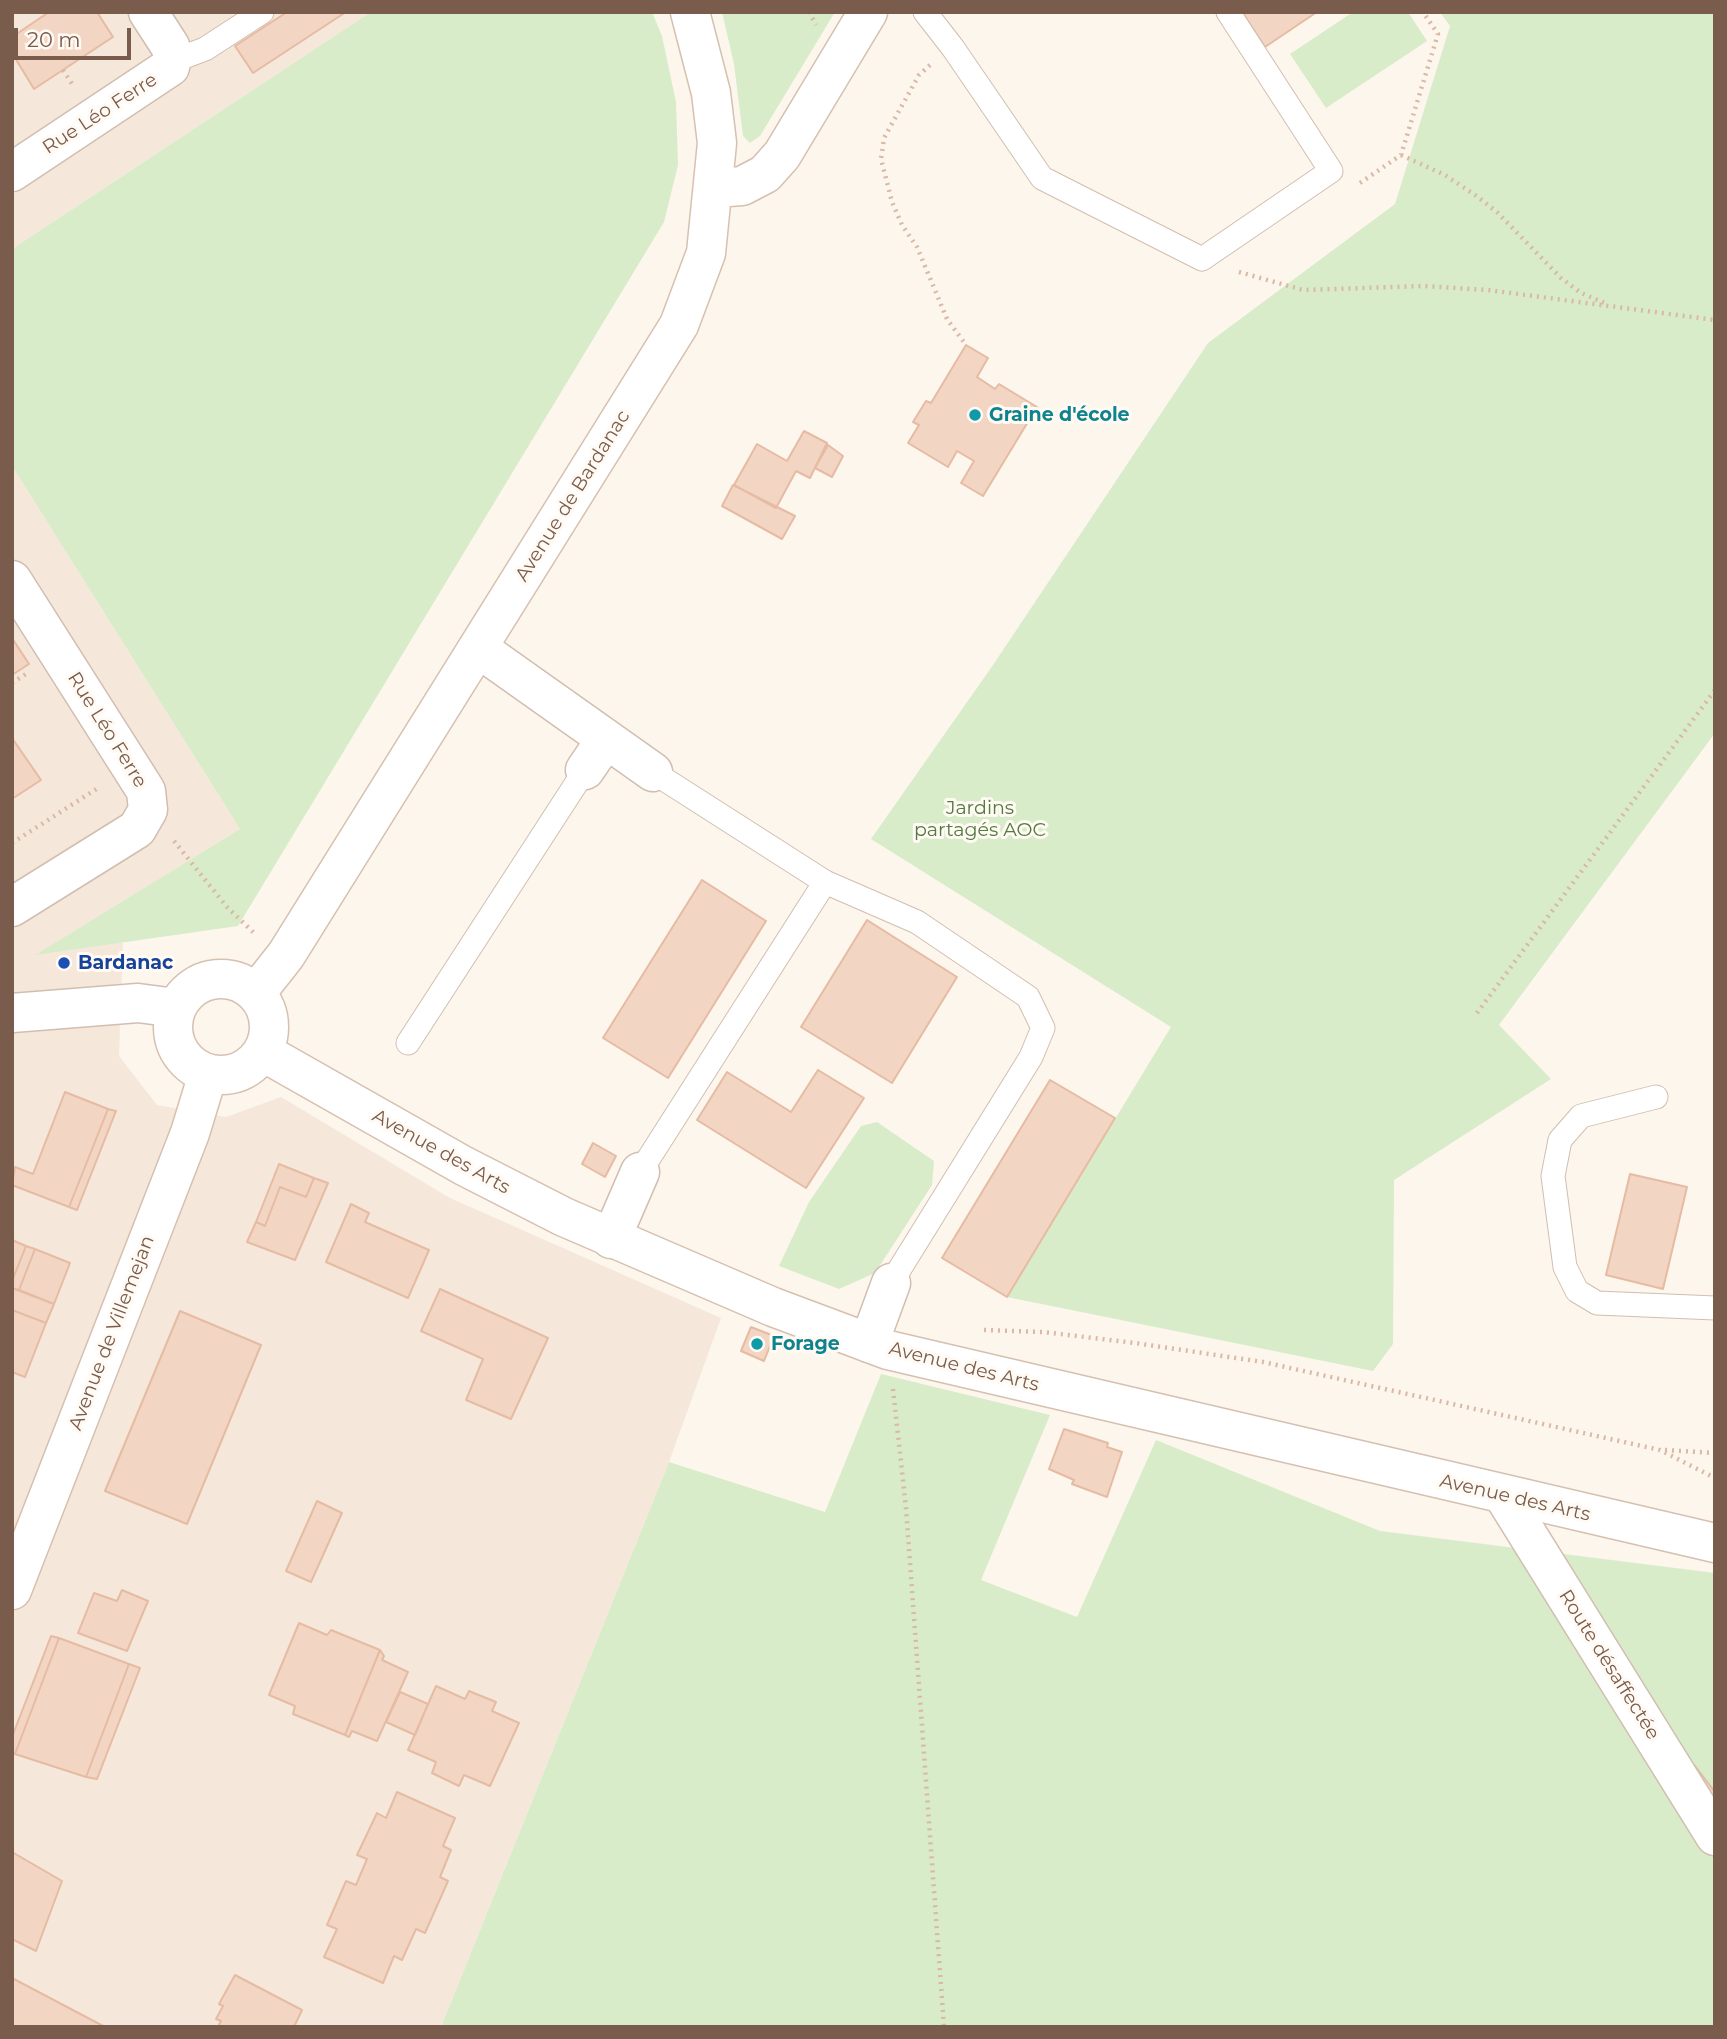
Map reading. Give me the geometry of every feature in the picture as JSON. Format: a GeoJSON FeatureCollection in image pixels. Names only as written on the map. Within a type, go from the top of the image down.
{"type":"FeatureCollection","features":[{"type":"Feature","properties":{"kind":"street","name":"Rue Léo Ferre"},"geometry":{"type":"LineString","coordinates":[[12,172],[163,72],[173,61],[170,46],[148,12]]}},
{"type":"Feature","properties":{"kind":"street","name":"Avenue de Bardanac"},"geometry":{"type":"LineString","coordinates":[[256,993],[286,955],[679,325],[706,253],[717,144],[711,93],[690,12]]}},
{"type":"Feature","properties":{"kind":"street"},"geometry":{"type":"LineString","coordinates":[[714,188],[741,186],[765,174],[782,155],[868,12]]}},
{"type":"Feature","properties":{"kind":"street","name":"Rue Léo Ferre"},"geometry":{"type":"LineString","coordinates":[[12,580],[146,791],[146,818]]}},
{"type":"Feature","properties":{"kind":"street"},"geometry":{"type":"LineString","coordinates":[[478,648],[653,772]]}},
{"type":"Feature","properties":{"kind":"street"},"geometry":{"type":"LineString","coordinates":[[585,770],[606,739]]}},
{"type":"Feature","properties":{"kind":"street"},"geometry":{"type":"LineString","coordinates":[[12,907],[138,829],[146,818]]}},
{"type":"Feature","properties":{"kind":"street"},"geometry":{"type":"LineString","coordinates":[[212,979],[243,983],[256,993],[265,1005],[270,1021],[269,1037],[263,1052],[253,1064],[239,1072],[208,1074],[193,1067],[181,1055],[174,1040],[172,1024],[176,1008],[197,984],[212,979]]}},
{"type":"Feature","properties":{"kind":"street"},"geometry":{"type":"LineString","coordinates":[[12,1013],[138,1003],[176,1008]]}},
{"type":"Feature","properties":{"kind":"street","name":"Avenue des Arts"},"geometry":{"type":"LineString","coordinates":[[263,1052],[464,1166],[611,1239],[773,1307],[879,1346],[1715,1543]]}},
{"type":"Feature","properties":{"kind":"street","name":"Avenue de Villemejan"},"geometry":{"type":"LineString","coordinates":[[12,1590],[190,1133],[208,1074]]}},
{"type":"Feature","properties":{"kind":"street"},"geometry":{"type":"LineString","coordinates":[[611,1239],[640,1172]]}},
{"type":"Feature","properties":{"kind":"street"},"geometry":{"type":"LineString","coordinates":[[879,1346],[891,1283]]}},
{"type":"Feature","properties":{"kind":"street","name":"Route désaffectée"},"geometry":{"type":"LineString","coordinates":[[1503,1495],[1715,1836]]}},
{"type":"Feature","properties":{"kind":"lane"},"geometry":{"type":"LineString","coordinates":[[173,61],[205,49],[262,12]]}},
{"type":"Feature","properties":{"kind":"lane"},"geometry":{"type":"LineString","coordinates":[[925,12],[1042,177],[1202,259],[1331,171],[1227,12]]}},
{"type":"Feature","properties":{"kind":"lane"},"geometry":{"type":"LineString","coordinates":[[408,1043],[585,770]]}},
{"type":"Feature","properties":{"kind":"lane"},"geometry":{"type":"LineString","coordinates":[[653,772],[825,882],[917,922],[1028,997],[1043,1028],[1031,1057],[891,1283]]}},
{"type":"Feature","properties":{"kind":"lane"},"geometry":{"type":"LineString","coordinates":[[640,1172],[825,882]]}},
{"type":"Feature","properties":{"kind":"lane"},"geometry":{"type":"LineString","coordinates":[[1656,1097],[1581,1116],[1560,1140],[1553,1177],[1565,1267],[1577,1291],[1597,1303],[1715,1308]]}},
{"type":"Feature","properties":{"kind":"path"},"geometry":{"type":"LineString","coordinates":[[1331,171],[1345,193],[1401,155],[1438,34],[1423,12]]}},
{"type":"Feature","properties":{"kind":"path"},"geometry":{"type":"LineString","coordinates":[[953,48],[919,75],[884,138],[881,159],[892,202],[902,225],[917,247],[947,319],[966,345]]}},
{"type":"Feature","properties":{"kind":"path"},"geometry":{"type":"LineString","coordinates":[[1401,155],[1445,175],[1478,197],[1561,278],[1581,293],[1614,308]]}},
{"type":"Feature","properties":{"kind":"path"},"geometry":{"type":"LineString","coordinates":[[1202,259],[1303,290],[1424,286],[1488,290],[1715,320]]}},
{"type":"Feature","properties":{"kind":"path"},"geometry":{"type":"LineString","coordinates":[[1477,1013],[1715,690]]}},
{"type":"Feature","properties":{"kind":"path"},"geometry":{"type":"LineString","coordinates":[[12,843],[131,767]]}},
{"type":"Feature","properties":{"kind":"path"},"geometry":{"type":"LineString","coordinates":[[146,818],[181,847],[247,929],[286,955]]}},
{"type":"Feature","properties":{"kind":"path"},"geometry":{"type":"LineString","coordinates":[[976,1329],[1109,1340],[1263,1363],[1661,1450],[1715,1452]]}},
{"type":"Feature","properties":{"kind":"path"},"geometry":{"type":"LineString","coordinates":[[879,1346],[906,1508],[944,2027]]}},
{"type":"Feature","properties":{"kind":"path"},"geometry":{"type":"LineString","coordinates":[[1661,1450],[1715,1478]]}},
{"type":"Feature","properties":{"kind":"shaded area"},"geometry":{"type":"Polygon","coordinates":[[[12,12],[371,12],[12,249],[12,12]]]}},
{"type":"Feature","properties":{"kind":"shaded area"},"geometry":{"type":"Polygon","coordinates":[[[12,466],[240,829],[37,954],[123,942],[119,1056],[157,1105],[226,1117],[281,1097],[450,1198],[721,1318],[669,1462],[441,2027],[12,2027],[12,466]]]}},
{"type":"Feature","properties":{"kind":"green space"},"geometry":{"type":"Polygon","coordinates":[[[371,12],[652,12],[662,36],[676,102],[678,165],[664,222],[238,926],[35,955],[240,829],[12,466],[12,249],[371,12]]]}},
{"type":"Feature","properties":{"kind":"green space"},"geometry":{"type":"Polygon","coordinates":[[[722,12],[835,12],[760,136],[750,143],[743,136],[734,64],[722,12]]]}},
{"type":"Feature","properties":{"kind":"green space"},"geometry":{"type":"Polygon","coordinates":[[[1353,12],[1408,12],[1427,41],[1326,108],[1290,54],[1353,12]]]}},
{"type":"Feature","properties":{"kind":"green space","name":"Jardins partagés AOC"},"geometry":{"type":"Polygon","coordinates":[[[1440,12],[1715,12],[1715,733],[1499,1025],[1551,1079],[1394,1180],[1393,1344],[1373,1371],[1007,1297],[1171,1027],[871,839],[993,665],[1208,343],[1395,204],[1450,26],[1440,12]]]}},
{"type":"Feature","properties":{"kind":"green space"},"geometry":{"type":"Polygon","coordinates":[[[877,1122],[934,1161],[932,1185],[875,1273],[839,1289],[779,1266],[809,1202],[861,1126],[877,1122]]]}},
{"type":"Feature","properties":{"kind":"green space"},"geometry":{"type":"Polygon","coordinates":[[[881,1374],[1050,1415],[981,1580],[1077,1617],[1156,1440],[1380,1531],[1715,1573],[1715,2027],[441,2027],[669,1462],[825,1512],[881,1374]]]}},
{"type":"Feature","properties":{"kind":"building"},"geometry":{"type":"Polygon","coordinates":[[[49,12],[97,12],[113,37],[34,89],[12,53],[12,37],[49,12]]]}},
{"type":"Feature","properties":{"kind":"building"},"geometry":{"type":"Polygon","coordinates":[[[287,12],[346,12],[253,73],[235,46],[287,12]]]}},
{"type":"Feature","properties":{"kind":"building"},"geometry":{"type":"Polygon","coordinates":[[[1242,12],[1317,12],[1265,47],[1242,12]]]}},
{"type":"Feature","properties":{"kind":"building","name":"Graine d'école"},"geometry":{"type":"Polygon","coordinates":[[[966,345],[988,358],[977,377],[995,389],[999,384],[1037,407],[983,496],[961,483],[974,461],[957,451],[948,467],[908,443],[919,425],[913,422],[926,401],[931,403],[966,345]]]}},
{"type":"Feature","properties":{"kind":"building"},"geometry":{"type":"Polygon","coordinates":[[[804,431],[827,443],[810,478],[796,471],[776,508],[734,485],[757,444],[787,461],[804,431]]]}},
{"type":"Feature","properties":{"kind":"building"},"geometry":{"type":"Polygon","coordinates":[[[828,445],[843,456],[832,477],[815,468],[828,445]]]}},
{"type":"Feature","properties":{"kind":"building"},"geometry":{"type":"Polygon","coordinates":[[[733,485],[795,516],[782,539],[722,506],[733,485]]]}},
{"type":"Feature","properties":{"kind":"building"},"geometry":{"type":"Polygon","coordinates":[[[12,638],[29,664],[12,675],[12,638]]]}},
{"type":"Feature","properties":{"kind":"building"},"geometry":{"type":"Polygon","coordinates":[[[12,738],[41,780],[12,799],[12,738]]]}},
{"type":"Feature","properties":{"kind":"building"},"geometry":{"type":"Polygon","coordinates":[[[702,880],[766,921],[668,1078],[603,1038],[702,880]]]}},
{"type":"Feature","properties":{"kind":"building"},"geometry":{"type":"Polygon","coordinates":[[[867,920],[957,977],[892,1083],[801,1027],[867,920]]]}},
{"type":"Feature","properties":{"kind":"building"},"geometry":{"type":"Polygon","coordinates":[[[818,1070],[864,1098],[806,1188],[697,1120],[727,1072],[791,1112],[818,1070]]]}},
{"type":"Feature","properties":{"kind":"building"},"geometry":{"type":"Polygon","coordinates":[[[1050,1080],[1115,1118],[1007,1297],[942,1258],[1050,1080]]]}},
{"type":"Feature","properties":{"kind":"building"},"geometry":{"type":"Polygon","coordinates":[[[65,1092],[108,1109],[69,1207],[12,1185],[15,1167],[33,1174],[65,1092]]]}},
{"type":"Feature","properties":{"kind":"building"},"geometry":{"type":"Polygon","coordinates":[[[108,1109],[116,1111],[77,1210],[69,1207],[108,1109]]]}},
{"type":"Feature","properties":{"kind":"building"},"geometry":{"type":"Polygon","coordinates":[[[593,1143],[616,1156],[605,1177],[582,1164],[593,1143]]]}},
{"type":"Feature","properties":{"kind":"building"},"geometry":{"type":"Polygon","coordinates":[[[279,1164],[314,1178],[306,1197],[280,1187],[265,1226],[256,1222],[279,1164]]]}},
{"type":"Feature","properties":{"kind":"building"},"geometry":{"type":"Polygon","coordinates":[[[1630,1174],[1687,1187],[1663,1289],[1606,1275],[1630,1174]]]}},
{"type":"Feature","properties":{"kind":"building"},"geometry":{"type":"Polygon","coordinates":[[[314,1178],[328,1183],[295,1260],[247,1242],[256,1222],[265,1226],[280,1187],[306,1197],[314,1178]]]}},
{"type":"Feature","properties":{"kind":"building"},"geometry":{"type":"Polygon","coordinates":[[[351,1204],[369,1213],[365,1222],[429,1250],[408,1298],[326,1262],[351,1204]]]}},
{"type":"Feature","properties":{"kind":"building"},"geometry":{"type":"Polygon","coordinates":[[[12,1240],[26,1246],[12,1281],[12,1240]]]}},
{"type":"Feature","properties":{"kind":"building"},"geometry":{"type":"Polygon","coordinates":[[[26,1246],[35,1249],[19,1290],[12,1288],[12,1281],[26,1246]]]}},
{"type":"Feature","properties":{"kind":"building"},"geometry":{"type":"Polygon","coordinates":[[[35,1249],[70,1263],[54,1304],[19,1290],[35,1249]]]}},
{"type":"Feature","properties":{"kind":"building"},"geometry":{"type":"Polygon","coordinates":[[[12,1288],[54,1304],[46,1323],[12,1310],[12,1288]]]}},
{"type":"Feature","properties":{"kind":"building"},"geometry":{"type":"Polygon","coordinates":[[[440,1289],[548,1338],[511,1419],[466,1400],[483,1359],[421,1331],[440,1289]]]}},
{"type":"Feature","properties":{"kind":"building"},"geometry":{"type":"Polygon","coordinates":[[[12,1310],[46,1323],[25,1377],[12,1372],[12,1310]]]}},
{"type":"Feature","properties":{"kind":"building"},"geometry":{"type":"Polygon","coordinates":[[[180,1311],[261,1345],[187,1524],[105,1491],[180,1311]]]}},
{"type":"Feature","properties":{"kind":"building","name":"Forage"},"geometry":{"type":"Polygon","coordinates":[[[751,1327],[774,1336],[764,1361],[741,1351],[751,1327]]]}},
{"type":"Feature","properties":{"kind":"building"},"geometry":{"type":"Polygon","coordinates":[[[1064,1429],[1108,1443],[1107,1447],[1122,1452],[1107,1497],[1072,1484],[1074,1480],[1049,1469],[1064,1429]]]}},
{"type":"Feature","properties":{"kind":"building"},"geometry":{"type":"Polygon","coordinates":[[[317,1501],[342,1513],[311,1582],[286,1571],[317,1501]]]}},
{"type":"Feature","properties":{"kind":"building"},"geometry":{"type":"Polygon","coordinates":[[[122,1590],[148,1601],[127,1651],[78,1633],[94,1593],[117,1601],[122,1590]]]}},
{"type":"Feature","properties":{"kind":"building"},"geometry":{"type":"Polygon","coordinates":[[[299,1623],[327,1635],[331,1630],[380,1650],[345,1735],[293,1714],[295,1706],[269,1695],[299,1623]]]}},
{"type":"Feature","properties":{"kind":"building"},"geometry":{"type":"Polygon","coordinates":[[[51,1636],[59,1638],[15,1754],[12,1753],[12,1737],[51,1636]]]}},
{"type":"Feature","properties":{"kind":"building"},"geometry":{"type":"Polygon","coordinates":[[[59,1638],[129,1664],[86,1777],[15,1754],[59,1638]]]}},
{"type":"Feature","properties":{"kind":"building"},"geometry":{"type":"Polygon","coordinates":[[[380,1650],[384,1656],[382,1660],[408,1672],[377,1741],[352,1731],[349,1737],[345,1735],[380,1650]]]}},
{"type":"Feature","properties":{"kind":"building"},"geometry":{"type":"Polygon","coordinates":[[[129,1664],[140,1668],[97,1779],[86,1777],[129,1664]]]}},
{"type":"Feature","properties":{"kind":"building"},"geometry":{"type":"Polygon","coordinates":[[[436,1686],[465,1699],[469,1691],[496,1702],[492,1711],[519,1723],[490,1786],[464,1775],[459,1786],[432,1773],[436,1762],[408,1750],[436,1686]]]}},
{"type":"Feature","properties":{"kind":"building"},"geometry":{"type":"Polygon","coordinates":[[[400,1692],[428,1704],[415,1735],[386,1722],[400,1692]]]}},
{"type":"Feature","properties":{"kind":"building"},"geometry":{"type":"Polygon","coordinates":[[[1695,1766],[1715,1792],[1715,1803],[1695,1766]]]}},
{"type":"Feature","properties":{"kind":"building"},"geometry":{"type":"Polygon","coordinates":[[[397,1792],[455,1818],[443,1846],[451,1850],[440,1877],[448,1881],[425,1933],[416,1929],[402,1960],[394,1956],[383,1983],[324,1957],[337,1929],[327,1925],[346,1881],[356,1885],[367,1859],[357,1855],[377,1813],[386,1818],[397,1792]]]}},
{"type":"Feature","properties":{"kind":"building"},"geometry":{"type":"Polygon","coordinates":[[[12,1852],[62,1881],[36,1951],[12,1939],[12,1852]]]}},
{"type":"Feature","properties":{"kind":"building"},"geometry":{"type":"Polygon","coordinates":[[[235,1975],[302,2010],[294,2027],[218,2027],[221,2021],[216,2019],[223,2006],[219,2004],[235,1975]]]}},
{"type":"Feature","properties":{"kind":"building"},"geometry":{"type":"Polygon","coordinates":[[[12,1978],[105,2027],[12,2027],[12,1978]]]}},
{"type":"Feature","properties":{"kind":"place","name":"Graine d'école"},"geometry":{"type":"Point","coordinates":[975,415]}},
{"type":"Feature","properties":{"kind":"place","name":"Bardanac"},"geometry":{"type":"Point","coordinates":[64,963]}},
{"type":"Feature","properties":{"kind":"place","name":"Forage"},"geometry":{"type":"Point","coordinates":[757,1344]}}]}
